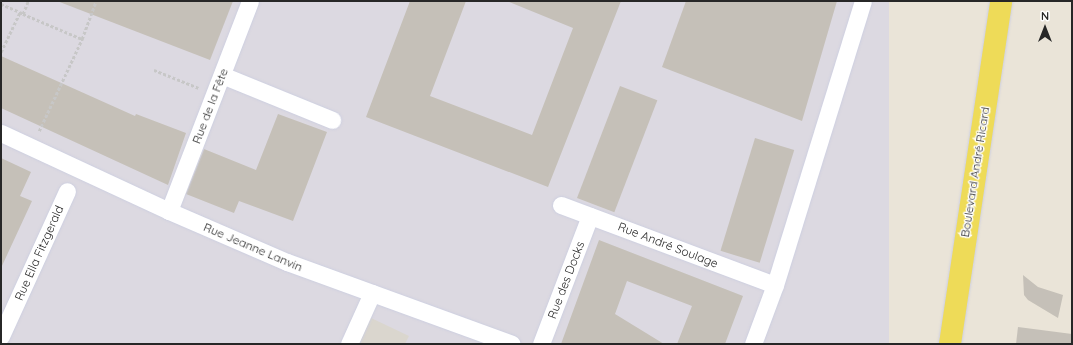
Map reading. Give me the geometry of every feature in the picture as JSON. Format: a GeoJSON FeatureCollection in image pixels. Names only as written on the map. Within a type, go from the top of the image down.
{"type":"FeatureCollection","features":[{"type":"Feature","properties":{"kind":"main road","name":"Boulevard André Ricard"},"geometry":{"type":"LineString","coordinates":[[950,344],[1001,1]]}},
{"type":"Feature","properties":{"kind":"street","name":"Rue de la Fête"},"geometry":{"type":"LineString","coordinates":[[169,211],[250,1]]}},
{"type":"Feature","properties":{"kind":"street"},"geometry":{"type":"LineString","coordinates":[[753,344],[775,285],[863,1]]}},
{"type":"Feature","properties":{"kind":"street"},"geometry":{"type":"LineString","coordinates":[[222,75],[332,120]]}},
{"type":"Feature","properties":{"kind":"street","name":"Rue Jeanne Lanvin"},"geometry":{"type":"LineString","coordinates":[[1,133],[169,211],[288,262],[512,344]]}},
{"type":"Feature","properties":{"kind":"street","name":"Rue Ella Fitzgerald"},"geometry":{"type":"LineString","coordinates":[[1,336],[67,191]]}},
{"type":"Feature","properties":{"kind":"street","name":"Rue André Soulage"},"geometry":{"type":"LineString","coordinates":[[561,205],[775,285]]}},
{"type":"Feature","properties":{"kind":"street","name":"Rue des Docks"},"geometry":{"type":"LineString","coordinates":[[541,344],[590,216]]}},
{"type":"Feature","properties":{"kind":"street"},"geometry":{"type":"LineString","coordinates":[[349,344],[372,293]]}},
{"type":"Feature","properties":{"kind":"path"},"geometry":{"type":"LineString","coordinates":[[1,52],[28,1]]}},
{"type":"Feature","properties":{"kind":"path"},"geometry":{"type":"LineString","coordinates":[[39,132],[82,39],[96,1]]}},
{"type":"Feature","properties":{"kind":"path"},"geometry":{"type":"LineString","coordinates":[[1,4],[82,39]]}},
{"type":"Feature","properties":{"kind":"path"},"geometry":{"type":"LineString","coordinates":[[154,70],[214,94]]}},
{"type":"Feature","properties":{"kind":"shaded area"},"geometry":{"type":"Polygon","coordinates":[[[1,1],[889,1],[889,344],[1,344],[1,1]]]}},
{"type":"Feature","properties":{"kind":"shaded area"},"geometry":{"type":"Polygon","coordinates":[[[369,317],[409,336],[405,344],[356,344],[369,317]]]}},
{"type":"Feature","properties":{"kind":"building"},"geometry":{"type":"Polygon","coordinates":[[[57,1],[233,1],[210,60],[57,1]]]}},
{"type":"Feature","properties":{"kind":"building"},"geometry":{"type":"Polygon","coordinates":[[[410,1],[466,1],[430,96],[532,135],[573,28],[507,1],[621,1],[548,187],[366,117],[410,1]]]}},
{"type":"Feature","properties":{"kind":"building"},"geometry":{"type":"Polygon","coordinates":[[[686,1],[837,1],[802,121],[662,67],[686,1]]]}},
{"type":"Feature","properties":{"kind":"building"},"geometry":{"type":"Polygon","coordinates":[[[1,56],[135,116],[136,114],[186,133],[168,185],[1,108],[1,56]]]}},
{"type":"Feature","properties":{"kind":"building"},"geometry":{"type":"Polygon","coordinates":[[[620,86],[657,100],[614,212],[577,198],[620,86]]]}},
{"type":"Feature","properties":{"kind":"building"},"geometry":{"type":"Polygon","coordinates":[[[278,114],[327,132],[293,221],[239,201],[234,213],[186,194],[204,149],[256,170],[278,114]]]}},
{"type":"Feature","properties":{"kind":"building"},"geometry":{"type":"Polygon","coordinates":[[[755,138],[794,150],[760,263],[721,251],[755,138]]]}},
{"type":"Feature","properties":{"kind":"building"},"geometry":{"type":"Polygon","coordinates":[[[1,158],[31,172],[20,196],[32,201],[1,268],[1,158]]]}},
{"type":"Feature","properties":{"kind":"building"},"geometry":{"type":"Polygon","coordinates":[[[599,240],[743,296],[725,344],[677,344],[692,306],[627,281],[615,314],[664,344],[561,344],[599,240]]]}},
{"type":"Feature","properties":{"kind":"building"},"geometry":{"type":"Polygon","coordinates":[[[1023,275],[1038,287],[1063,295],[1058,318],[1028,300],[1024,295],[1023,275]]]}},
{"type":"Feature","properties":{"kind":"building"},"geometry":{"type":"Polygon","coordinates":[[[1018,327],[1072,334],[1072,344],[1016,344],[1018,327]]]}}]}
